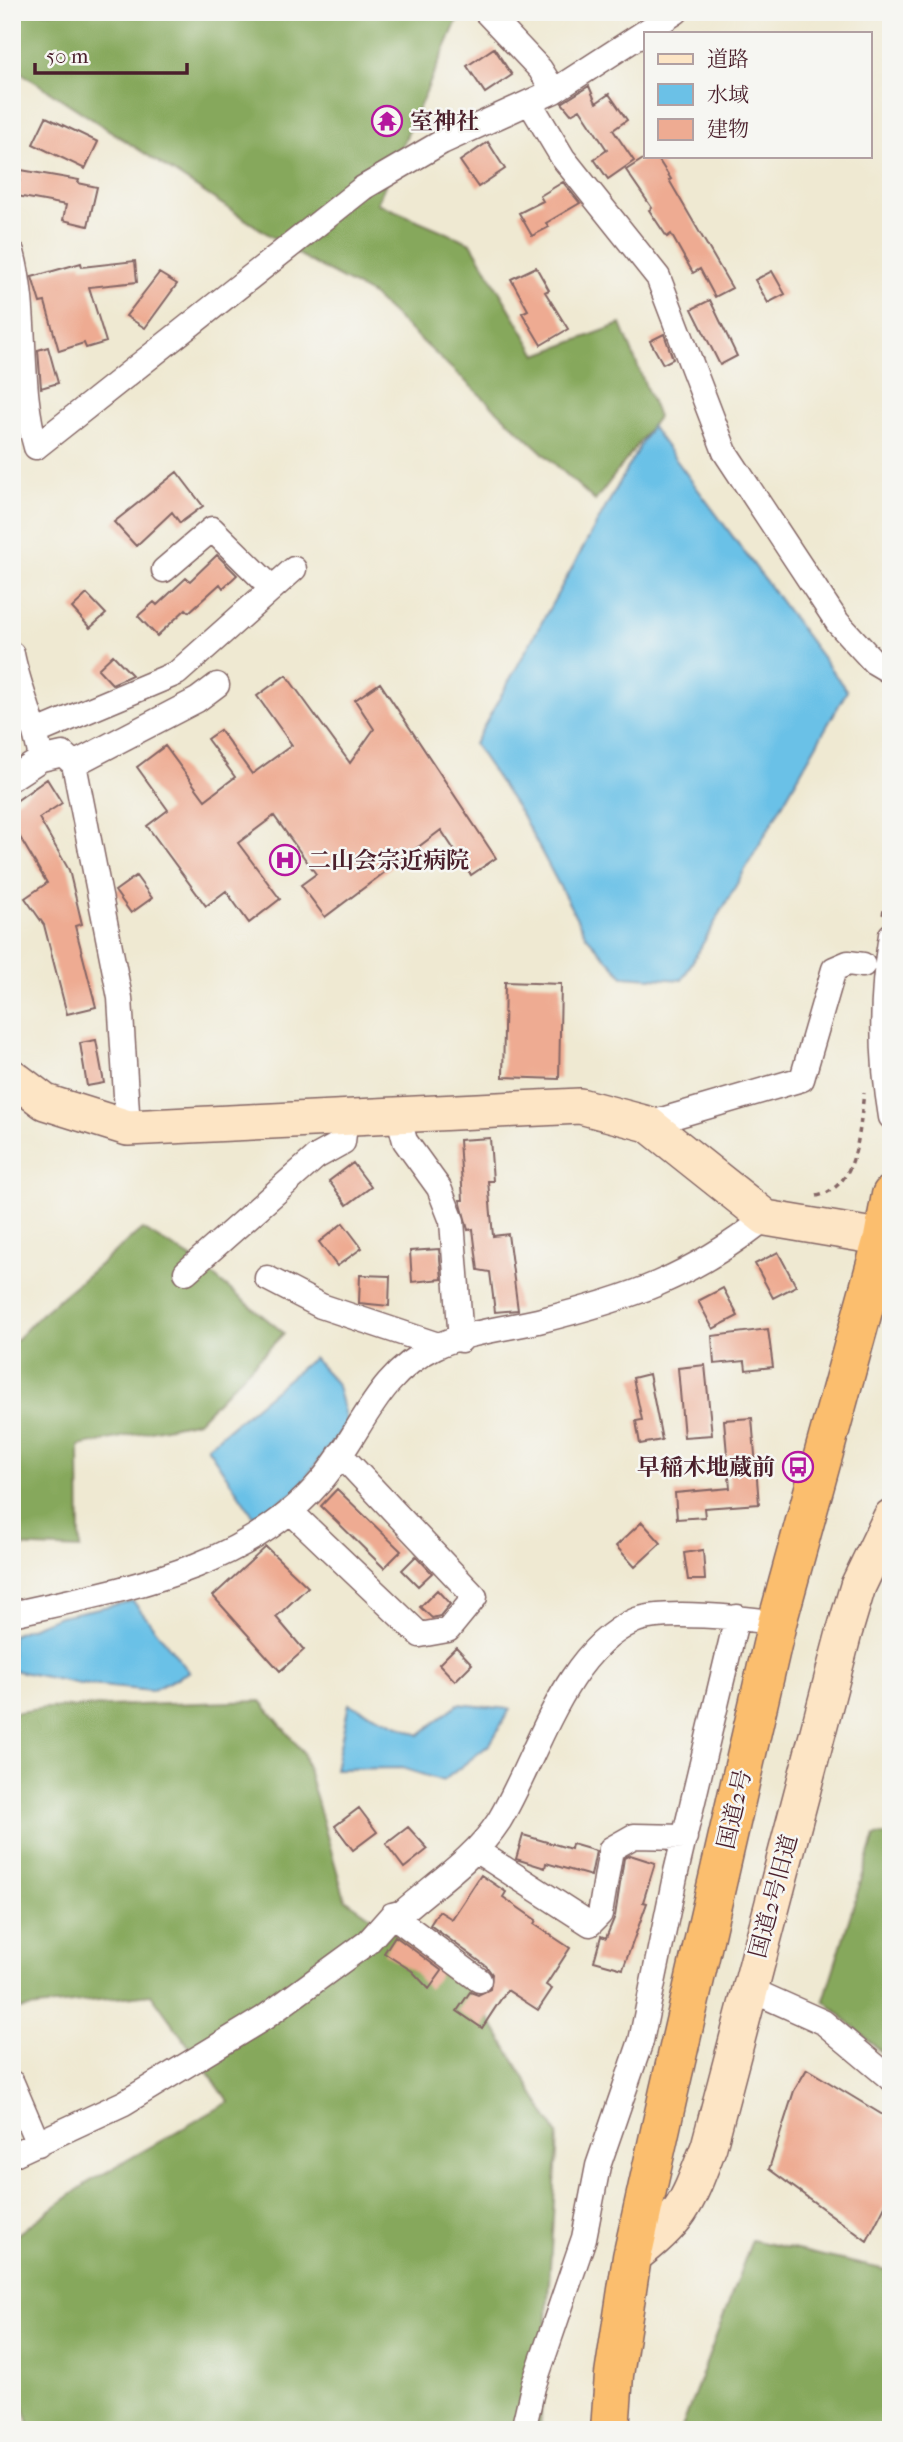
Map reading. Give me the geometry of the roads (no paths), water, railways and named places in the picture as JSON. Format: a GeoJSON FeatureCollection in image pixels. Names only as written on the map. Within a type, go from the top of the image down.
{"type":"FeatureCollection","features":[{"type":"Feature","properties":{"kind":"highway","name":"国道2号"},"geometry":{"type":"LineString","coordinates":[[610,2430],[614,2375],[632,2257],[777,1623],[887,1239],[891,1195]]}},
{"type":"Feature","properties":{"kind":"street"},"geometry":{"type":"LineString","coordinates":[[486,12],[540,69],[554,91]]}},
{"type":"Feature","properties":{"kind":"street"},"geometry":{"type":"LineString","coordinates":[[645,32],[676,12]]}},
{"type":"Feature","properties":{"kind":"street"},"geometry":{"type":"LineString","coordinates":[[24,445],[363,188],[442,142],[554,91],[644,33]]}},
{"type":"Feature","properties":{"kind":"street"},"geometry":{"type":"LineString","coordinates":[[530,103],[563,158],[658,277],[725,452],[838,623],[874,663],[891,672]]}},
{"type":"Feature","properties":{"kind":"street"},"geometry":{"type":"LineString","coordinates":[[12,251],[22,314],[24,445]]}},
{"type":"Feature","properties":{"kind":"street"},"geometry":{"type":"LineString","coordinates":[[164,570],[212,528],[272,588]]}},
{"type":"Feature","properties":{"kind":"street"},"geometry":{"type":"LineString","coordinates":[[37,732],[177,673],[293,569]]}},
{"type":"Feature","properties":{"kind":"street"},"geometry":{"type":"LineString","coordinates":[[12,654],[16,675],[37,732],[41,759]]}},
{"type":"Feature","properties":{"kind":"street"},"geometry":{"type":"LineString","coordinates":[[74,764],[197,700],[217,685]]}},
{"type":"Feature","properties":{"kind":"street"},"geometry":{"type":"LineString","coordinates":[[12,778],[41,759],[63,754],[74,764],[120,998],[128,1128]]}},
{"type":"Feature","properties":{"kind":"street"},"geometry":{"type":"LineString","coordinates":[[891,935],[884,978],[887,1094],[891,1117]]}},
{"type":"Feature","properties":{"kind":"street"},"geometry":{"type":"LineString","coordinates":[[648,1124],[802,1079],[834,969],[848,963],[863,965]]}},
{"type":"Feature","properties":{"kind":"street"},"geometry":{"type":"LineString","coordinates":[[12,1077],[46,1102],[128,1128],[580,1106],[648,1124],[766,1218],[887,1239]]}},
{"type":"Feature","properties":{"kind":"street"},"geometry":{"type":"LineString","coordinates":[[398,1115],[405,1141],[439,1188],[452,1221],[449,1343]]}},
{"type":"Feature","properties":{"kind":"street"},"geometry":{"type":"LineString","coordinates":[[186,1272],[316,1157],[343,1142],[346,1117]]}},
{"type":"Feature","properties":{"kind":"street"},"geometry":{"type":"LineString","coordinates":[[12,1614],[178,1573],[265,1534],[321,1481],[375,1399],[403,1365],[449,1343],[597,1307],[663,1284],[724,1251],[766,1218]]}},
{"type":"Feature","properties":{"kind":"street"},"geometry":{"type":"LineString","coordinates":[[267,1278],[321,1306],[449,1343]]}},
{"type":"Feature","properties":{"kind":"street"},"geometry":{"type":"LineString","coordinates":[[290,1511],[420,1635],[448,1630],[475,1597],[340,1454]]}},
{"type":"Feature","properties":{"kind":"street","name":"国道2号旧道"},"geometry":{"type":"LineString","coordinates":[[632,2257],[663,2234],[686,2206],[709,2146],[748,1989],[844,1633],[858,1586],[891,1517]]}},
{"type":"Feature","properties":{"kind":"street"},"geometry":{"type":"LineString","coordinates":[[12,2155],[124,2103],[264,2018],[368,1942],[392,1914],[403,1912],[477,1852],[499,1820],[579,1666],[601,1642],[635,1620],[737,1617],[777,1623]]}},
{"type":"Feature","properties":{"kind":"street"},"geometry":{"type":"LineString","coordinates":[[523,2430],[533,2387],[584,2238],[598,2166],[641,2041],[685,1837],[737,1617]]}},
{"type":"Feature","properties":{"kind":"street"},"geometry":{"type":"LineString","coordinates":[[477,1852],[590,1924],[600,1914],[611,1849],[634,1836],[685,1837]]}},
{"type":"Feature","properties":{"kind":"street"},"geometry":{"type":"LineString","coordinates":[[392,1914],[479,1980]]}},
{"type":"Feature","properties":{"kind":"street"},"geometry":{"type":"LineString","coordinates":[[748,1989],[823,2022],[891,2079]]}},
{"type":"Feature","properties":{"kind":"street"},"geometry":{"type":"LineString","coordinates":[[12,2083],[38,2144]]}},
{"type":"Feature","properties":{"kind":"water"},"geometry":{"type":"Polygon","coordinates":[[[651,426],[847,691],[682,980],[623,976],[586,936],[523,817],[474,744],[651,426]]]}},
{"type":"Feature","properties":{"kind":"water"},"geometry":{"type":"Polygon","coordinates":[[[313,1358],[336,1383],[347,1423],[295,1492],[254,1517],[207,1447],[313,1358]]]}},
{"type":"Feature","properties":{"kind":"water"},"geometry":{"type":"Polygon","coordinates":[[[133,1601],[189,1672],[151,1691],[80,1684],[12,1670],[12,1635],[60,1616],[133,1601]]]}},
{"type":"Feature","properties":{"kind":"water"},"geometry":{"type":"Polygon","coordinates":[[[349,1704],[419,1735],[458,1704],[510,1709],[490,1744],[443,1781],[402,1768],[335,1769],[349,1704]]]}},
{"type":"Feature","properties":{"kind":"place","name":"室神社"},"geometry":{"type":"Point","coordinates":[387,121]}},
{"type":"Feature","properties":{"kind":"place","name":"二山会宗近病院"},"geometry":{"type":"Point","coordinates":[285,860]}},
{"type":"Feature","properties":{"kind":"place","name":"早稲木地蔵前"},"geometry":{"type":"Point","coordinates":[798,1467]}}]}
